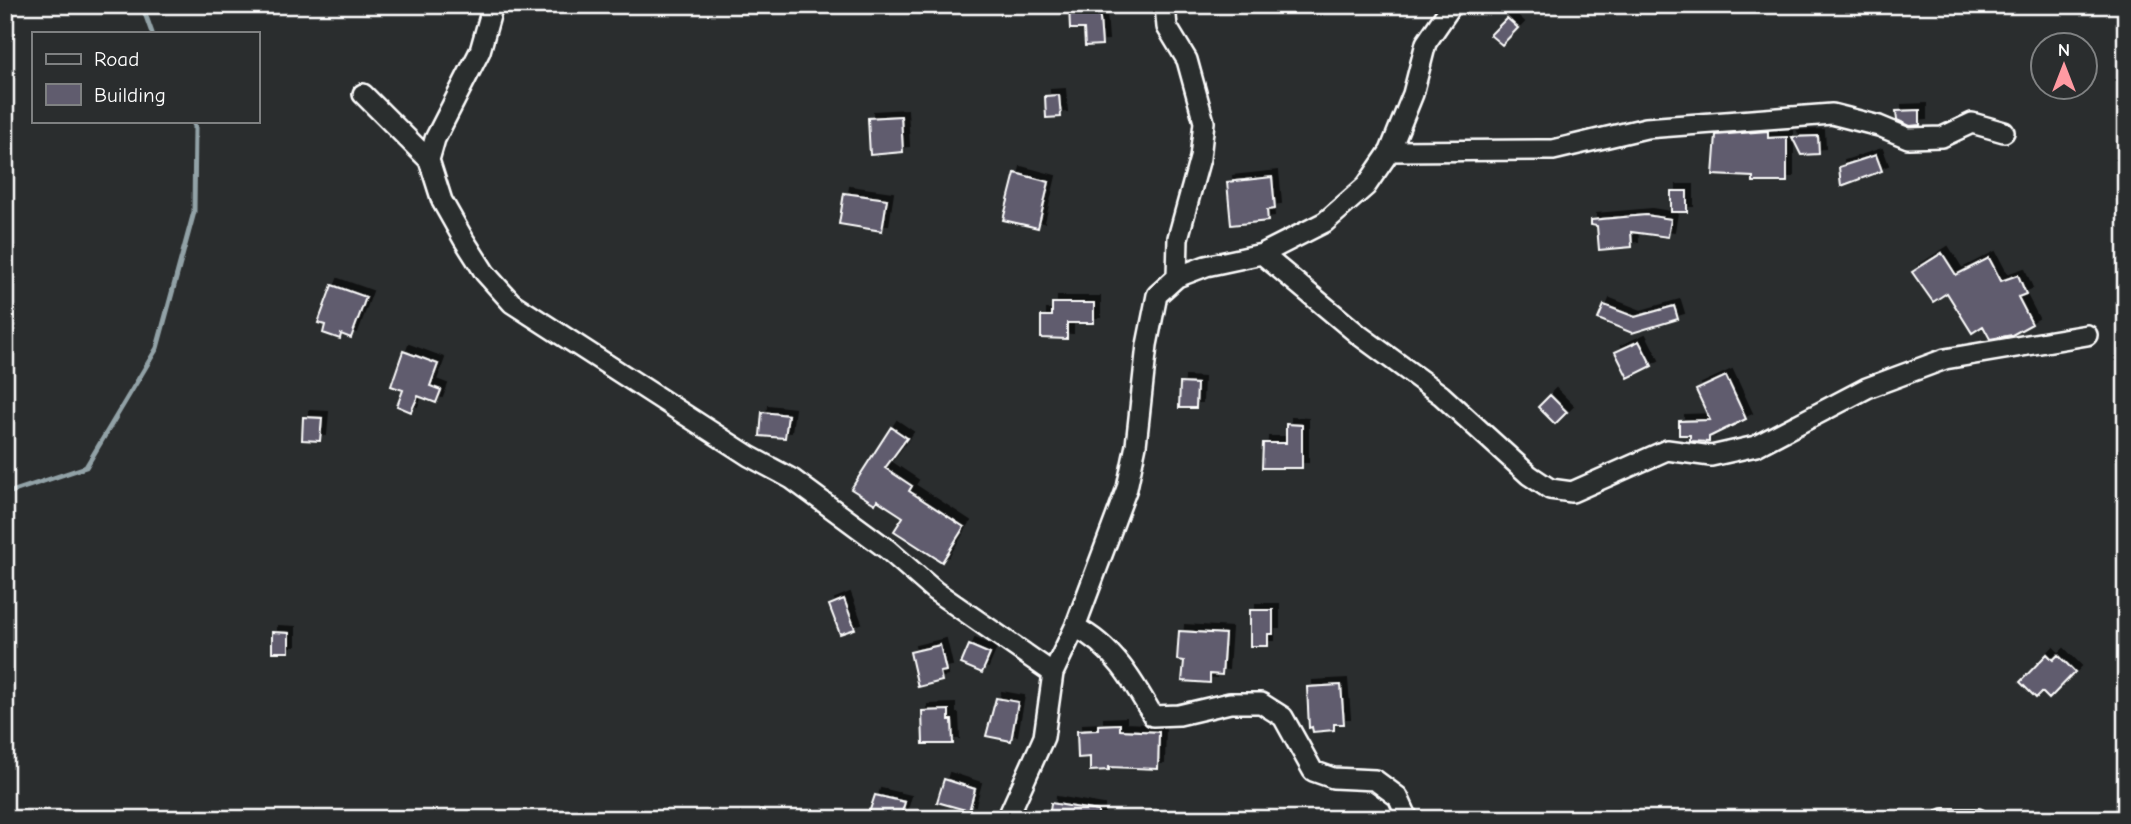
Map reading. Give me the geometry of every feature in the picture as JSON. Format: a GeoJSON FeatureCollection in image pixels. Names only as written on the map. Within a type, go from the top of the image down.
{"type":"FeatureCollection","features":[{"type":"Feature","properties":{"kind":"street"},"geometry":{"type":"LineString","coordinates":[[429,160],[435,139],[480,51],[493,5]]}},
{"type":"Feature","properties":{"kind":"street"},"geometry":{"type":"LineString","coordinates":[[1165,5],[1167,27],[1187,60],[1204,121],[1200,158],[1178,238],[1177,277]]}},
{"type":"Feature","properties":{"kind":"street"},"geometry":{"type":"LineString","coordinates":[[1007,819],[1044,737],[1053,673],[1075,627],[1127,488],[1136,445],[1147,345],[1157,295],[1177,277],[1206,265],[1262,254],[1325,222],[1346,206],[1366,186],[1391,151],[1413,94],[1426,43],[1452,5]]}},
{"type":"Feature","properties":{"kind":"street"},"geometry":{"type":"LineString","coordinates":[[363,94],[429,160],[442,201],[464,240],[485,273],[512,303],[749,456],[792,479],[887,549],[935,591],[1053,673]]}},
{"type":"Feature","properties":{"kind":"street"},"geometry":{"type":"LineString","coordinates":[[1391,151],[1553,150],[1646,128],[1832,114],[1879,126],[1908,138],[1942,137],[1972,123],[2004,132]]}},
{"type":"Feature","properties":{"kind":"street"},"geometry":{"type":"LineString","coordinates":[[1262,254],[1360,335],[1441,395],[1530,475],[1550,489],[1572,492],[1667,450],[1711,456],[1756,446],[1867,388],[1945,359],[2087,335]]}},
{"type":"Feature","properties":{"kind":"street"},"geometry":{"type":"LineString","coordinates":[[1075,627],[1091,634],[1125,668],[1153,716],[1179,715],[1230,704],[1261,703],[1283,717],[1314,771],[1333,778],[1376,780],[1398,797],[1408,819]]}},
{"type":"Feature","properties":{"kind":"street"},"geometry":{"type":"LineString","coordinates":[[1944,819],[1978,819]]}},
{"type":"Feature","properties":{"kind":"building"},"geometry":{"type":"Polygon","coordinates":[[[1069,5],[1099,5],[1102,45],[1085,46],[1084,29],[1070,29],[1069,5]]]}},
{"type":"Feature","properties":{"kind":"building"},"geometry":{"type":"Polygon","coordinates":[[[1507,18],[1518,28],[1502,45],[1490,35],[1507,18]]]}},
{"type":"Feature","properties":{"kind":"building"},"geometry":{"type":"Polygon","coordinates":[[[1059,95],[1061,117],[1046,118],[1045,96],[1059,95]]]}},
{"type":"Feature","properties":{"kind":"building"},"geometry":{"type":"Polygon","coordinates":[[[1920,110],[1920,125],[1910,126],[1897,120],[1896,111],[1920,110]]]}},
{"type":"Feature","properties":{"kind":"building"},"geometry":{"type":"Polygon","coordinates":[[[901,116],[903,152],[870,155],[868,118],[901,116]]]}},
{"type":"Feature","properties":{"kind":"building"},"geometry":{"type":"Polygon","coordinates":[[[1768,131],[1768,138],[1787,137],[1787,182],[1753,182],[1753,177],[1713,175],[1716,135],[1768,131]]]}},
{"type":"Feature","properties":{"kind":"building"},"geometry":{"type":"Polygon","coordinates":[[[1818,136],[1819,154],[1801,155],[1792,137],[1818,136]]]}},
{"type":"Feature","properties":{"kind":"building"},"geometry":{"type":"Polygon","coordinates":[[[1876,155],[1882,171],[1841,186],[1839,167],[1876,155]]]}},
{"type":"Feature","properties":{"kind":"building"},"geometry":{"type":"Polygon","coordinates":[[[1015,173],[1049,182],[1038,228],[1003,220],[1015,173]]]}},
{"type":"Feature","properties":{"kind":"building"},"geometry":{"type":"Polygon","coordinates":[[[1272,177],[1275,209],[1267,210],[1268,221],[1231,225],[1227,182],[1272,177]]]}},
{"type":"Feature","properties":{"kind":"building"},"geometry":{"type":"Polygon","coordinates":[[[1671,191],[1687,191],[1687,212],[1671,212],[1671,191]]]}},
{"type":"Feature","properties":{"kind":"building"},"geometry":{"type":"Polygon","coordinates":[[[844,193],[887,199],[882,231],[839,224],[844,193]]]}},
{"type":"Feature","properties":{"kind":"building"},"geometry":{"type":"Polygon","coordinates":[[[1646,215],[1671,219],[1668,237],[1631,232],[1632,247],[1599,250],[1597,226],[1591,225],[1591,220],[1646,215]]]}},
{"type":"Feature","properties":{"kind":"building"},"geometry":{"type":"Polygon","coordinates":[[[1942,253],[1956,275],[1989,258],[2001,281],[2018,275],[2026,294],[2018,297],[2032,324],[2012,335],[1990,339],[1983,326],[1972,333],[1947,293],[1933,302],[1912,272],[1942,253]]]}},
{"type":"Feature","properties":{"kind":"building"},"geometry":{"type":"Polygon","coordinates":[[[332,285],[366,297],[351,338],[341,334],[340,339],[323,333],[325,325],[318,323],[332,285]]]}},
{"type":"Feature","properties":{"kind":"building"},"geometry":{"type":"Polygon","coordinates":[[[1052,303],[1094,303],[1094,323],[1067,323],[1067,339],[1041,338],[1041,316],[1052,316],[1052,303]]]}},
{"type":"Feature","properties":{"kind":"building"},"geometry":{"type":"Polygon","coordinates":[[[1604,305],[1635,317],[1674,306],[1678,319],[1632,333],[1598,319],[1604,305]]]}},
{"type":"Feature","properties":{"kind":"building"},"geometry":{"type":"Polygon","coordinates":[[[1639,341],[1652,366],[1628,378],[1615,352],[1639,341]]]}},
{"type":"Feature","properties":{"kind":"building"},"geometry":{"type":"Polygon","coordinates":[[[403,351],[438,364],[430,386],[441,390],[436,403],[418,396],[411,412],[397,406],[403,390],[391,386],[403,351]]]}},
{"type":"Feature","properties":{"kind":"building"},"geometry":{"type":"Polygon","coordinates":[[[1726,376],[1746,419],[1709,437],[1709,442],[1690,441],[1690,435],[1679,435],[1679,421],[1710,420],[1696,390],[1726,376]]]}},
{"type":"Feature","properties":{"kind":"building"},"geometry":{"type":"Polygon","coordinates":[[[1180,383],[1197,384],[1196,408],[1179,408],[1180,383]]]}},
{"type":"Feature","properties":{"kind":"building"},"geometry":{"type":"Polygon","coordinates":[[[1550,395],[1567,412],[1555,424],[1538,407],[1550,395]]]}},
{"type":"Feature","properties":{"kind":"building"},"geometry":{"type":"Polygon","coordinates":[[[762,412],[788,415],[785,438],[760,436],[762,412]]]}},
{"type":"Feature","properties":{"kind":"building"},"geometry":{"type":"Polygon","coordinates":[[[303,417],[322,418],[320,441],[302,440],[303,417]]]}},
{"type":"Feature","properties":{"kind":"building"},"geometry":{"type":"Polygon","coordinates":[[[1286,424],[1302,425],[1302,468],[1262,468],[1263,443],[1286,443],[1286,424]]]}},
{"type":"Feature","properties":{"kind":"building"},"geometry":{"type":"Polygon","coordinates":[[[891,427],[907,438],[885,468],[912,486],[909,491],[964,527],[942,562],[894,531],[903,517],[877,500],[875,504],[851,489],[891,427]]]}},
{"type":"Feature","properties":{"kind":"building"},"geometry":{"type":"Polygon","coordinates":[[[844,599],[855,629],[840,634],[829,605],[844,599]]]}},
{"type":"Feature","properties":{"kind":"building"},"geometry":{"type":"Polygon","coordinates":[[[1250,610],[1273,610],[1273,634],[1268,634],[1268,646],[1250,646],[1250,610]]]}},
{"type":"Feature","properties":{"kind":"building"},"geometry":{"type":"Polygon","coordinates":[[[1179,631],[1225,634],[1222,675],[1210,674],[1210,683],[1182,681],[1184,661],[1177,660],[1179,631]]]}},
{"type":"Feature","properties":{"kind":"building"},"geometry":{"type":"Polygon","coordinates":[[[272,632],[289,633],[289,652],[272,652],[272,632]]]}},
{"type":"Feature","properties":{"kind":"building"},"geometry":{"type":"Polygon","coordinates":[[[940,645],[946,671],[940,672],[942,681],[918,687],[910,652],[940,645]]]}},
{"type":"Feature","properties":{"kind":"building"},"geometry":{"type":"Polygon","coordinates":[[[969,645],[990,654],[982,673],[961,664],[969,645]]]}},
{"type":"Feature","properties":{"kind":"building"},"geometry":{"type":"Polygon","coordinates":[[[2047,654],[2053,660],[2058,655],[2075,672],[2049,699],[2042,692],[2036,698],[2020,682],[2047,654]]]}},
{"type":"Feature","properties":{"kind":"building"},"geometry":{"type":"Polygon","coordinates":[[[1341,685],[1344,724],[1334,724],[1334,730],[1313,732],[1312,727],[1309,728],[1307,687],[1341,685]]]}},
{"type":"Feature","properties":{"kind":"building"},"geometry":{"type":"Polygon","coordinates":[[[996,698],[1018,702],[1011,741],[986,736],[996,698]]]}},
{"type":"Feature","properties":{"kind":"building"},"geometry":{"type":"Polygon","coordinates":[[[949,710],[953,744],[923,744],[922,711],[949,710]]]}},
{"type":"Feature","properties":{"kind":"building"},"geometry":{"type":"Polygon","coordinates":[[[1120,724],[1120,730],[1159,732],[1158,769],[1109,767],[1109,770],[1090,771],[1090,757],[1078,758],[1077,731],[1098,730],[1098,725],[1120,724]]]}},
{"type":"Feature","properties":{"kind":"building"},"geometry":{"type":"Polygon","coordinates":[[[944,779],[975,789],[969,811],[937,802],[944,779]]]}},
{"type":"Feature","properties":{"kind":"building"},"geometry":{"type":"Polygon","coordinates":[[[875,795],[905,802],[900,819],[867,819],[875,795]]]}},
{"type":"Feature","properties":{"kind":"building"},"geometry":{"type":"Polygon","coordinates":[[[1051,803],[1098,811],[1098,819],[1049,819],[1051,803]]]}},
{"type":"Feature","properties":{"kind":"waterway"},"geometry":{"type":"LineString","coordinates":[[142,5],[152,32]]}},
{"type":"Feature","properties":{"kind":"waterway"},"geometry":{"type":"LineString","coordinates":[[5,494],[86,467],[157,348],[194,212],[195,126],[193,122]]}}]}
